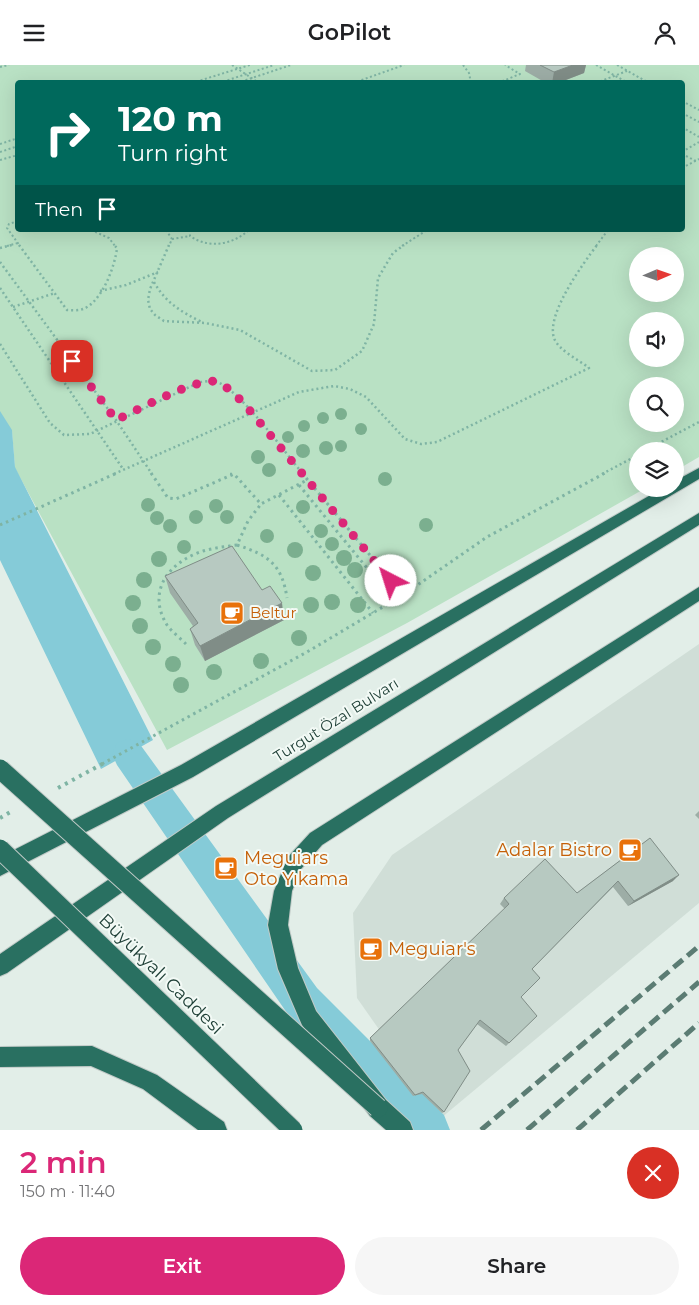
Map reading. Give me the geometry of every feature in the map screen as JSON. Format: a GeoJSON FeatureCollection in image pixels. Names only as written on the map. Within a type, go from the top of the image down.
{"type":"FeatureCollection","features":[{"type":"Feature","properties":{"kind":"highway","name":"Turgut Özal Bulvarı"},"geometry":{"type":"LineString","coordinates":[[684,482],[699,473]]}},
{"type":"Feature","properties":{"kind":"highway","name":"Turgut Özal Bulvarı"},"geometry":{"type":"LineString","coordinates":[[0,867],[187,771],[659,497]]}},
{"type":"Feature","properties":{"kind":"highway","name":"Turgut Özal Bulvarı"},"geometry":{"type":"LineString","coordinates":[[0,966],[222,812],[699,518]]}},
{"type":"Feature","properties":{"kind":"highway"},"geometry":{"type":"LineString","coordinates":[[378,1108],[309,1018],[288,969],[278,925],[283,891],[294,863],[316,839],[699,593]]}},
{"type":"Feature","properties":{"kind":"highway"},"geometry":{"type":"LineString","coordinates":[[0,769],[402,1130]]}},
{"type":"Feature","properties":{"kind":"highway","name":"Büyükyalı Caddesi"},"geometry":{"type":"LineString","coordinates":[[0,849],[256,1097],[293,1130]]}},
{"type":"Feature","properties":{"kind":"highway"},"geometry":{"type":"LineString","coordinates":[[0,1057],[92,1056],[150,1082],[216,1130]]}},
{"type":"Feature","properties":{"kind":"path"},"geometry":{"type":"LineString","coordinates":[[0,67],[9,65]]}},
{"type":"Feature","properties":{"kind":"path"},"geometry":{"type":"LineString","coordinates":[[232,65],[255,80]]}},
{"type":"Feature","properties":{"kind":"path"},"geometry":{"type":"LineString","coordinates":[[202,80],[250,65]]}},
{"type":"Feature","properties":{"kind":"path"},"geometry":{"type":"LineString","coordinates":[[229,80],[274,65]]}},
{"type":"Feature","properties":{"kind":"path"},"geometry":{"type":"LineString","coordinates":[[246,80],[291,65]]}},
{"type":"Feature","properties":{"kind":"path"},"geometry":{"type":"LineString","coordinates":[[362,80],[404,65]]}},
{"type":"Feature","properties":{"kind":"path"},"geometry":{"type":"LineString","coordinates":[[463,65],[469,73],[470,80]]}},
{"type":"Feature","properties":{"kind":"path"},"geometry":{"type":"LineString","coordinates":[[505,65],[520,74],[505,80]]}},
{"type":"Feature","properties":{"kind":"path"},"geometry":{"type":"LineString","coordinates":[[596,65],[623,80]]}},
{"type":"Feature","properties":{"kind":"path"},"geometry":{"type":"LineString","coordinates":[[618,65],[644,80]]}},
{"type":"Feature","properties":{"kind":"path"},"geometry":{"type":"LineString","coordinates":[[603,80],[627,70]]}},
{"type":"Feature","properties":{"kind":"path"},"geometry":{"type":"LineString","coordinates":[[685,103],[699,110]]}},
{"type":"Feature","properties":{"kind":"path"},"geometry":{"type":"LineString","coordinates":[[685,115],[699,122]]}},
{"type":"Feature","properties":{"kind":"path"},"geometry":{"type":"LineString","coordinates":[[685,129],[699,137]]}},
{"type":"Feature","properties":{"kind":"path"},"geometry":{"type":"LineString","coordinates":[[0,144],[15,139]]}},
{"type":"Feature","properties":{"kind":"path"},"geometry":{"type":"LineString","coordinates":[[685,151],[699,142]]}},
{"type":"Feature","properties":{"kind":"path"},"geometry":{"type":"LineString","coordinates":[[0,152],[15,147]]}},
{"type":"Feature","properties":{"kind":"path"},"geometry":{"type":"LineString","coordinates":[[685,154],[698,160]]}},
{"type":"Feature","properties":{"kind":"path"},"geometry":{"type":"LineString","coordinates":[[0,160],[15,156]]}},
{"type":"Feature","properties":{"kind":"path"},"geometry":{"type":"LineString","coordinates":[[685,166],[698,160]]}},
{"type":"Feature","properties":{"kind":"path"},"geometry":{"type":"LineString","coordinates":[[15,222],[7,228],[67,310],[77,311],[86,308],[100,291],[111,273],[117,258],[117,248],[109,238],[96,232]]}},
{"type":"Feature","properties":{"kind":"path"},"geometry":{"type":"LineString","coordinates":[[167,232],[172,239]]}},
{"type":"Feature","properties":{"kind":"path"},"geometry":{"type":"LineString","coordinates":[[190,232],[190,236],[197,242],[214,244],[243,237],[247,232]]}},
{"type":"Feature","properties":{"kind":"path"},"geometry":{"type":"LineString","coordinates":[[172,239],[148,300],[150,309],[155,315],[164,321],[205,323],[240,330],[312,371],[335,370],[362,351],[374,324],[378,278],[393,253],[423,232]]}},
{"type":"Feature","properties":{"kind":"path"},"geometry":{"type":"LineString","coordinates":[[0,525],[298,392],[334,386],[350,389],[366,397],[405,439],[421,444],[437,442],[588,368],[556,341],[553,333],[554,320],[576,274],[607,232]]}},
{"type":"Feature","properties":{"kind":"path"},"geometry":{"type":"LineString","coordinates":[[172,239],[190,236]]}},
{"type":"Feature","properties":{"kind":"path"},"geometry":{"type":"LineString","coordinates":[[0,248],[18,243]]}},
{"type":"Feature","properties":{"kind":"path"},"geometry":{"type":"LineString","coordinates":[[0,262],[116,420],[168,499],[176,499],[234,474],[261,504]]}},
{"type":"Feature","properties":{"kind":"path"},"geometry":{"type":"LineString","coordinates":[[100,291],[126,285],[159,271]]}},
{"type":"Feature","properties":{"kind":"path"},"geometry":{"type":"LineString","coordinates":[[154,282],[161,296],[175,308],[205,323]]}},
{"type":"Feature","properties":{"kind":"path"},"geometry":{"type":"LineString","coordinates":[[0,288],[123,469]]}},
{"type":"Feature","properties":{"kind":"path"},"geometry":{"type":"LineString","coordinates":[[13,307],[55,293]]}},
{"type":"Feature","properties":{"kind":"path"},"geometry":{"type":"LineString","coordinates":[[0,343],[50,423],[64,435],[90,434],[200,381],[216,381],[231,391],[252,413],[403,595]]}},
{"type":"Feature","properties":{"kind":"path"},"geometry":{"type":"LineString","coordinates":[[660,442],[699,421]]}},
{"type":"Feature","properties":{"kind":"path"},"geometry":{"type":"LineString","coordinates":[[50,792],[308,652],[394,601],[487,537],[629,460]]}},
{"type":"Feature","properties":{"kind":"path"},"geometry":{"type":"LineString","coordinates":[[237,545],[248,521],[261,504],[308,480]]}},
{"type":"Feature","properties":{"kind":"path"},"geometry":{"type":"LineString","coordinates":[[299,485],[394,601]]}},
{"type":"Feature","properties":{"kind":"path"},"geometry":{"type":"LineString","coordinates":[[279,495],[373,613]]}},
{"type":"Feature","properties":{"kind":"path"},"geometry":{"type":"LineString","coordinates":[[186,644],[174,635],[163,622],[158,607],[158,593],[164,579],[176,565],[208,547],[237,545],[249,549],[275,564],[281,570],[286,582],[287,598]]}},
{"type":"Feature","properties":{"kind":"path"},"geometry":{"type":"LineString","coordinates":[[0,817],[17,809]]}},
{"type":"Feature","properties":{"kind":"shaded area"},"geometry":{"type":"Polygon","coordinates":[[[699,644],[699,903],[441,1118],[357,998],[353,913],[392,855],[699,644]]]}},
{"type":"Feature","properties":{"kind":"green space"},"geometry":{"type":"Polygon","coordinates":[[[0,65],[699,65],[699,457],[684,466],[684,442],[629,442],[630,497],[407,623],[167,750],[15,468],[12,431],[0,412],[0,65]]]}},
{"type":"Feature","properties":{"kind":"water"},"geometry":{"type":"Polygon","coordinates":[[[0,411],[12,430],[15,467],[153,740],[101,769],[0,560],[0,411]]]}},
{"type":"Feature","properties":{"kind":"building"},"geometry":{"type":"Polygon","coordinates":[[[540,65],[573,65],[554,72],[540,65]]]}},
{"type":"Feature","properties":{"kind":"building","name":"Beltur"},"geometry":{"type":"Polygon","coordinates":[[[232,546],[262,590],[270,586],[282,603],[200,646],[190,629],[198,623],[165,576],[232,546]]]}},
{"type":"Feature","properties":{"kind":"building"},"geometry":{"type":"Polygon","coordinates":[[[650,838],[679,875],[634,901],[618,881],[532,969],[540,978],[521,997],[537,1016],[509,1043],[480,1020],[458,1050],[470,1071],[444,1112],[423,1092],[415,1095],[370,1038],[509,904],[504,898],[545,859],[577,893],[650,838]]]}},
{"type":"Feature","properties":{"kind":"waterway"},"geometry":{"type":"LineString","coordinates":[[128,754],[303,1002],[429,1130]]}},
{"type":"Feature","properties":{"kind":"railway"},"geometry":{"type":"LineString","coordinates":[[481,1130],[699,946]]}},
{"type":"Feature","properties":{"kind":"railway"},"geometry":{"type":"LineString","coordinates":[[527,1130],[699,982]]}},
{"type":"Feature","properties":{"kind":"railway"},"geometry":{"type":"LineString","coordinates":[[577,1130],[699,1023]]}},
{"type":"Feature","properties":{"kind":"place","name":"Beltur"},"geometry":{"type":"Point","coordinates":[232,613]}},
{"type":"Feature","properties":{"kind":"place","name":"Adalar Bistro"},"geometry":{"type":"Point","coordinates":[630,850]}},
{"type":"Feature","properties":{"kind":"place","name":"Meguiars Oto Yıkama"},"geometry":{"type":"Point","coordinates":[226,868]}},
{"type":"Feature","properties":{"kind":"place","name":"Meguiar's"},"geometry":{"type":"Point","coordinates":[371,949]}},
{"type":"Feature","properties":{"kind":"route"},"geometry":{"type":"LineString","coordinates":[[72,361],[116,420],[200,381],[216,381],[231,391],[252,413],[391,581]]}}]}
